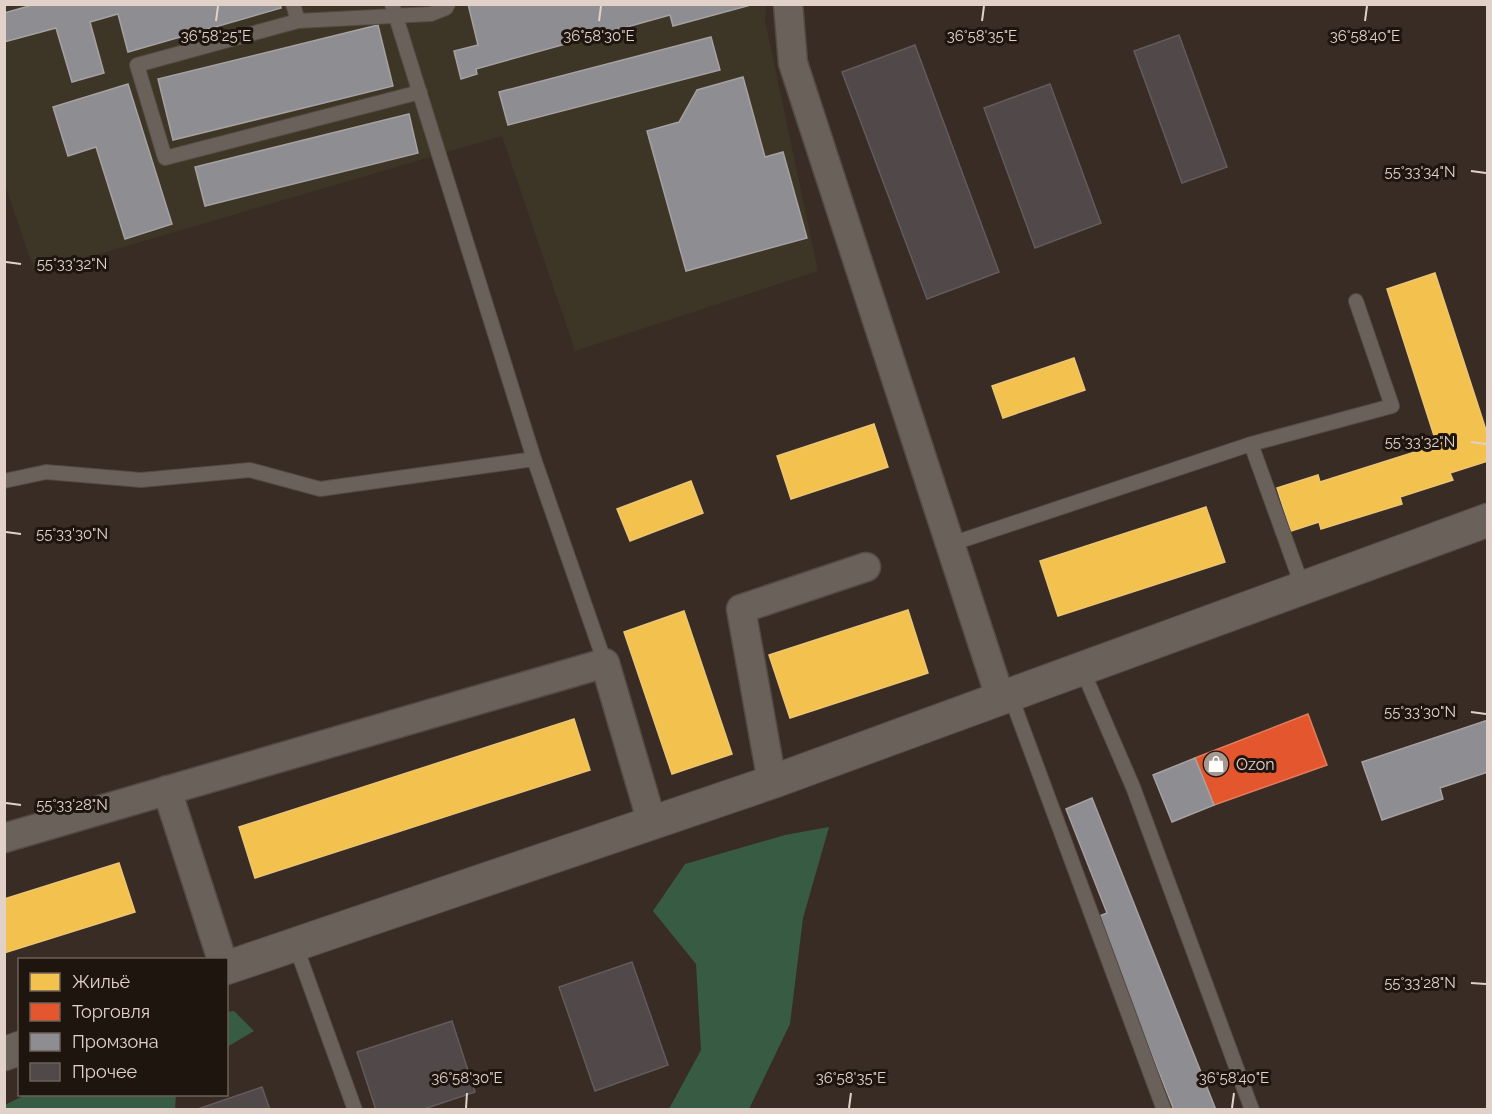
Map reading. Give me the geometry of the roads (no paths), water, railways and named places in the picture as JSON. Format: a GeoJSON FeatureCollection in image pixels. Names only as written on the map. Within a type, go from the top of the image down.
{"type":"FeatureCollection","features":[{"type":"Feature","properties":{"kind":"street"},"geometry":{"type":"LineString","coordinates":[[788,4],[793,63],[948,544],[1006,699]]}},
{"type":"Feature","properties":{"kind":"street"},"geometry":{"type":"LineString","coordinates":[[228,967],[772,782],[1006,699],[1488,520]]}},
{"type":"Feature","properties":{"kind":"street"},"geometry":{"type":"LineString","coordinates":[[772,782],[741,609],[866,567]]}},
{"type":"Feature","properties":{"kind":"street"},"geometry":{"type":"LineString","coordinates":[[4,838],[605,663],[652,823]]}},
{"type":"Feature","properties":{"kind":"street"},"geometry":{"type":"LineString","coordinates":[[168,790],[221,958]]}},
{"type":"Feature","properties":{"kind":"lane"},"geometry":{"type":"LineString","coordinates":[[293,4],[298,21]]}},
{"type":"Feature","properties":{"kind":"lane"},"geometry":{"type":"LineString","coordinates":[[420,92],[165,158],[137,65],[298,21],[394,10],[431,14],[446,8],[448,4]]}},
{"type":"Feature","properties":{"kind":"lane"},"geometry":{"type":"LineString","coordinates":[[394,10],[534,459],[605,663]]}},
{"type":"Feature","properties":{"kind":"lane"},"geometry":{"type":"LineString","coordinates":[[948,544],[1251,444],[1392,406],[1356,301]]}},
{"type":"Feature","properties":{"kind":"lane"},"geometry":{"type":"LineString","coordinates":[[1251,444],[1303,588]]}},
{"type":"Feature","properties":{"kind":"lane"},"geometry":{"type":"LineString","coordinates":[[4,481],[45,472],[141,480],[250,470],[320,489],[534,459]]}},
{"type":"Feature","properties":{"kind":"lane"},"geometry":{"type":"LineString","coordinates":[[1082,669],[1133,787],[1252,1110]]}},
{"type":"Feature","properties":{"kind":"lane"},"geometry":{"type":"LineString","coordinates":[[1006,699],[1164,1110]]}},
{"type":"Feature","properties":{"kind":"lane"},"geometry":{"type":"LineString","coordinates":[[295,944],[355,1110]]}},
{"type":"Feature","properties":{"kind":"place","name":"Ozon"},"geometry":{"type":"Point","coordinates":[1216,764]}}]}
